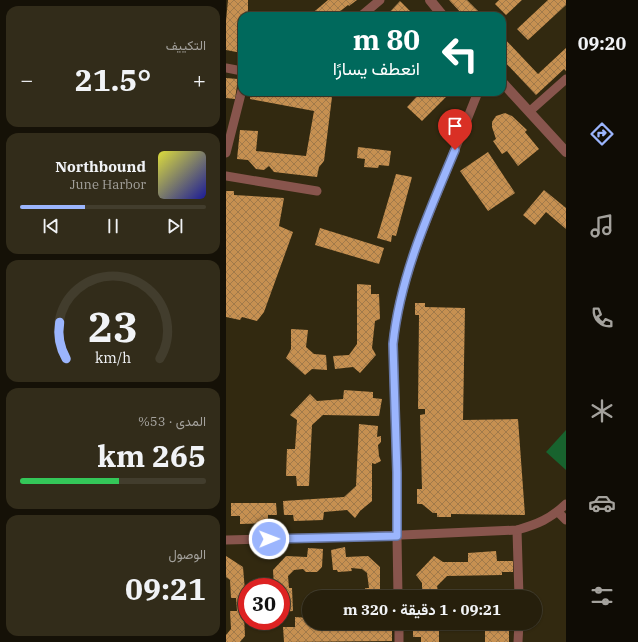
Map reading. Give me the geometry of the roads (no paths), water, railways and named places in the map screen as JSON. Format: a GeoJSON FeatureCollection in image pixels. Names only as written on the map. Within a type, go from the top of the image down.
{"type":"FeatureCollection","features":[{"type":"Feature","properties":{"kind":"street"},"geometry":{"type":"LineString","coordinates":[[366,12],[380,0]]}},
{"type":"Feature","properties":{"kind":"street"},"geometry":{"type":"LineString","coordinates":[[430,0],[440,12]]}},
{"type":"Feature","properties":{"kind":"street"},"geometry":{"type":"LineString","coordinates":[[226,68],[238,70]]}},
{"type":"Feature","properties":{"kind":"street"},"geometry":{"type":"LineString","coordinates":[[530,111],[566,79]]}},
{"type":"Feature","properties":{"kind":"street"},"geometry":{"type":"LineString","coordinates":[[506,86],[566,152]]}},
{"type":"Feature","properties":{"kind":"street"},"geometry":{"type":"LineString","coordinates":[[226,153],[240,96]]}},
{"type":"Feature","properties":{"kind":"street"},"geometry":{"type":"LineString","coordinates":[[398,590],[397,473],[393,344],[394,326],[401,294],[431,207],[476,96]]}},
{"type":"Feature","properties":{"kind":"street"},"geometry":{"type":"LineString","coordinates":[[226,176],[317,191]]}},
{"type":"Feature","properties":{"kind":"street"},"geometry":{"type":"LineString","coordinates":[[226,540],[397,536],[517,530],[540,523],[558,512],[566,504]]}},
{"type":"Feature","properties":{"kind":"street"},"geometry":{"type":"LineString","coordinates":[[558,512],[566,520]]}},
{"type":"Feature","properties":{"kind":"street"},"geometry":{"type":"LineString","coordinates":[[517,530],[519,590]]}},
{"type":"Feature","properties":{"kind":"street"},"geometry":{"type":"LineString","coordinates":[[399,630],[399,642]]}},
{"type":"Feature","properties":{"kind":"street"},"geometry":{"type":"LineString","coordinates":[[518,642],[519,630]]}}]}
